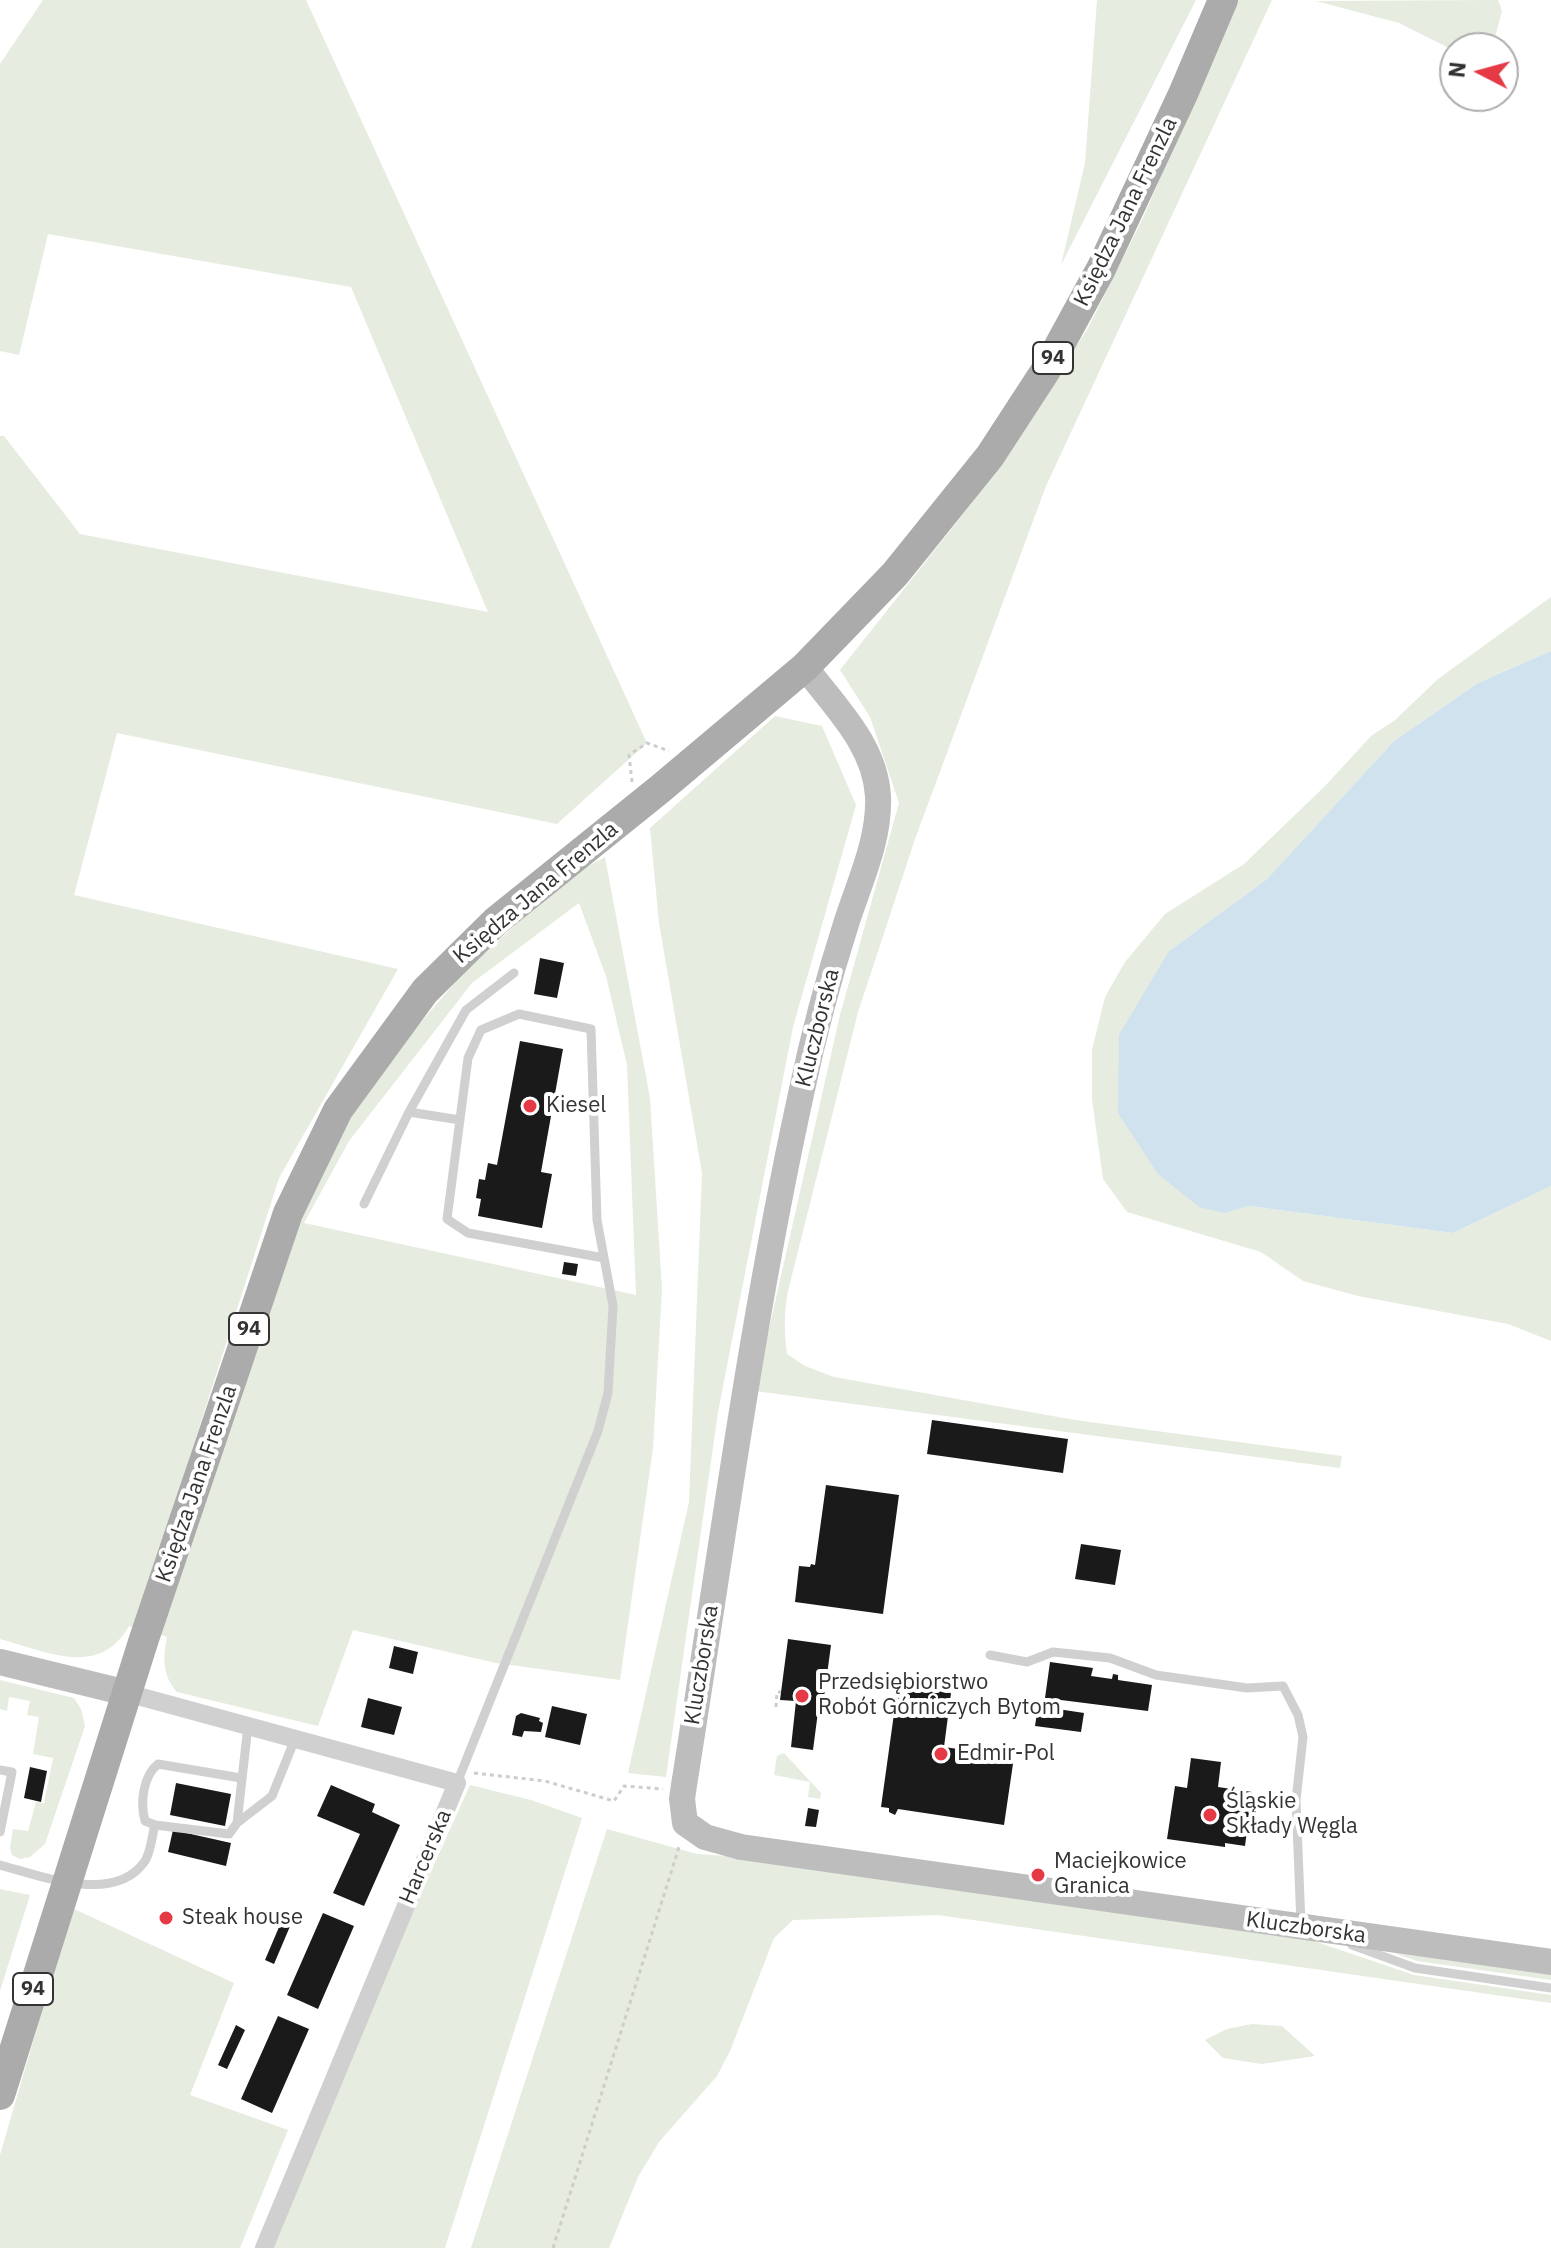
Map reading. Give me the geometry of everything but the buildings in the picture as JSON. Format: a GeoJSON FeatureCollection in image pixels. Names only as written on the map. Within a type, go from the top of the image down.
{"type":"FeatureCollection","features":[{"type":"Feature","properties":{"kind":"main road","name":"Księdza Jana Frenzla"},"geometry":{"type":"LineString","coordinates":[[0,2095],[127,1693],[288,1213],[338,1110],[425,991],[496,921],[647,792],[805,667],[895,574],[990,456],[1046,370],[1101,269],[1223,0]]}},
{"type":"Feature","properties":{"kind":"street","name":"Kluczborska"},"geometry":{"type":"LineString","coordinates":[[805,667],[871,759],[877,784],[877,812],[870,850],[812,1047],[766,1262],[684,1785],[685,1823],[705,1837],[741,1847],[1551,1962]]}},
{"type":"Feature","properties":{"kind":"street"},"geometry":{"type":"LineString","coordinates":[[0,1662],[127,1693]]}},
{"type":"Feature","properties":{"kind":"street","name":"Harcerska"},"geometry":{"type":"LineString","coordinates":[[127,1693],[295,1739],[460,1777],[264,2248]]}},
{"type":"Feature","properties":{"kind":"lane"},"geometry":{"type":"LineString","coordinates":[[364,1204],[409,1112],[466,1010],[514,973]]}},
{"type":"Feature","properties":{"kind":"lane"},"geometry":{"type":"LineString","coordinates":[[460,1777],[598,1431],[608,1393],[613,1306],[597,1220],[591,1029],[519,1014],[481,1030],[468,1058],[447,1219],[468,1233],[604,1258]]}},
{"type":"Feature","properties":{"kind":"lane"},"geometry":{"type":"LineString","coordinates":[[409,1112],[460,1120]]}},
{"type":"Feature","properties":{"kind":"lane"},"geometry":{"type":"LineString","coordinates":[[990,1655],[1027,1662],[1053,1652],[1110,1658],[1156,1675],[1247,1688],[1283,1686],[1298,1715],[1303,1737],[1296,1800],[1296,1840],[1306,1928],[1415,1968],[1551,1988]]}},
{"type":"Feature","properties":{"kind":"lane"},"geometry":{"type":"LineString","coordinates":[[237,1823],[248,1726]]}},
{"type":"Feature","properties":{"kind":"lane"},"geometry":{"type":"LineString","coordinates":[[241,1778],[158,1764],[151,1770],[141,1806],[145,1821],[155,1825],[229,1834],[237,1823],[272,1796],[295,1739]]}},
{"type":"Feature","properties":{"kind":"lane"},"geometry":{"type":"LineString","coordinates":[[0,1770],[12,1772],[0,1832]]}},
{"type":"Feature","properties":{"kind":"lane"},"geometry":{"type":"LineString","coordinates":[[0,1865],[67,1883],[104,1885],[127,1877],[146,1860],[155,1825]]}},
{"type":"Feature","properties":{"kind":"path"},"geometry":{"type":"LineString","coordinates":[[647,792],[629,755],[647,743],[678,754]]}},
{"type":"Feature","properties":{"kind":"path"},"geometry":{"type":"LineString","coordinates":[[776,1707],[777,1692],[781,1692]]}},
{"type":"Feature","properties":{"kind":"path"},"geometry":{"type":"LineString","coordinates":[[460,1777],[545,1781],[614,1801],[624,1786],[663,1788],[663,1795]]}},
{"type":"Feature","properties":{"kind":"path"},"geometry":{"type":"LineString","coordinates":[[553,2248],[685,1823]]}},
{"type":"Feature","properties":{"kind":"shaded area"},"geometry":{"type":"Polygon","coordinates":[[[43,0],[306,0],[647,743],[557,824],[117,733],[74,895],[398,969],[279,1178],[135,1628],[129,1626],[117,1642],[103,1652],[87,1657],[53,1654],[0,1639],[0,436],[4,436],[80,534],[488,612],[351,287],[48,234],[19,355],[0,351],[0,64],[43,0]]]}},
{"type":"Feature","properties":{"kind":"shaded area"},"geometry":{"type":"Polygon","coordinates":[[[1097,0],[1196,0],[1061,265],[1085,163],[1097,0]]]}},
{"type":"Feature","properties":{"kind":"shaded area"},"geometry":{"type":"Polygon","coordinates":[[[1237,0],[1272,0],[1046,486],[915,839],[858,1012],[788,1291],[785,1338],[787,1354],[805,1366],[834,1377],[1075,1420],[1342,1456],[1340,1468],[755,1391],[840,1015],[899,803],[870,717],[840,670],[971,504],[1087,330],[1143,218],[1237,0]]]}},
{"type":"Feature","properties":{"kind":"shaded area"},"geometry":{"type":"Polygon","coordinates":[[[1498,0],[1502,11],[1496,32],[1439,32],[1439,43],[1399,23],[1316,1],[1498,0]]]}},
{"type":"Feature","properties":{"kind":"shaded area"},"geometry":{"type":"Polygon","coordinates":[[[1551,597],[1551,651],[1478,683],[1394,741],[1267,879],[1169,951],[1225,1213],[1249,1206],[1453,1233],[1551,1186],[1551,1341],[1508,1324],[1358,1296],[1303,1281],[1261,1252],[1127,1212],[1103,1179],[1092,1099],[1092,1050],[1105,997],[1125,962],[1165,914],[1244,864],[1325,786],[1372,735],[1394,721],[1438,679],[1551,597]]]}},
{"type":"Feature","properties":{"kind":"shaded area"},"geometry":{"type":"Polygon","coordinates":[[[775,716],[822,726],[856,805],[793,1027],[718,1412],[666,1777],[628,1773],[689,1502],[702,1173],[659,923],[650,828],[775,716]]]}},
{"type":"Feature","properties":{"kind":"shaded area"},"geometry":{"type":"Polygon","coordinates":[[[605,857],[650,1098],[662,1289],[653,1448],[620,1680],[496,1663],[353,1630],[318,1726],[177,1692],[165,1666],[167,1637],[159,1634],[297,1221],[338,1131],[393,1055],[464,972],[568,877],[605,857]],[[579,903],[472,983],[349,1141],[304,1223],[636,1295],[627,1065],[606,976],[579,903]]]}},
{"type":"Feature","properties":{"kind":"shaded area"},"geometry":{"type":"Polygon","coordinates":[[[0,1680],[74,1698],[81,1709],[85,1726],[45,1844],[30,1857],[20,1859],[12,1855],[10,1848],[13,1829],[28,1831],[36,1802],[44,1803],[53,1758],[33,1754],[39,1717],[27,1715],[30,1701],[9,1697],[7,1711],[0,1709],[0,1680]]]}},
{"type":"Feature","properties":{"kind":"shaded area"},"geometry":{"type":"Polygon","coordinates":[[[784,1753],[821,1793],[820,1799],[808,1797],[810,1782],[774,1775],[777,1756],[784,1753]]]}},
{"type":"Feature","properties":{"kind":"shaded area"},"geometry":{"type":"Polygon","coordinates":[[[470,1785],[531,1800],[582,1818],[445,2248],[272,2248],[390,1962],[470,1785]]]}},
{"type":"Feature","properties":{"kind":"shaded area"},"geometry":{"type":"Polygon","coordinates":[[[607,1829],[697,1854],[741,1857],[1305,1938],[1414,1975],[1551,1995],[1551,2003],[938,1915],[793,1920],[774,1938],[730,2051],[717,2076],[659,2142],[638,2177],[609,2248],[471,2248],[607,1829]]]}},
{"type":"Feature","properties":{"kind":"shaded area"},"geometry":{"type":"Polygon","coordinates":[[[0,1889],[30,1895],[0,1991],[0,1889]]]}},
{"type":"Feature","properties":{"kind":"shaded area"},"geometry":{"type":"Polygon","coordinates":[[[72,1908],[234,1983],[190,2095],[288,2130],[240,2248],[0,2248],[0,2155],[72,1908]]]}},
{"type":"Feature","properties":{"kind":"shaded area"},"geometry":{"type":"Polygon","coordinates":[[[1394,1953],[1551,1973],[1551,1980],[1417,1961],[1394,1953]]]}},
{"type":"Feature","properties":{"kind":"shaded area"},"geometry":{"type":"Polygon","coordinates":[[[1252,2024],[1282,2026],[1315,2056],[1262,2064],[1223,2058],[1205,2040],[1227,2029],[1252,2024]]]}},
{"type":"Feature","properties":{"kind":"water"},"geometry":{"type":"Polygon","coordinates":[[[1551,651],[1551,1186],[1453,1233],[1249,1206],[1225,1213],[1199,1207],[1158,1174],[1118,1113],[1119,1035],[1169,951],[1267,879],[1394,741],[1478,683],[1551,651]]]}},
{"type":"Feature","properties":{"kind":"place","name":"Kiesel"},"geometry":{"type":"Point","coordinates":[530,1106]}},
{"type":"Feature","properties":{"kind":"place","name":"Przedsiębiorstwo Robót Górniczych Bytom"},"geometry":{"type":"Point","coordinates":[802,1696]}},
{"type":"Feature","properties":{"kind":"place","name":"Edmir-Pol"},"geometry":{"type":"Point","coordinates":[941,1754]}},
{"type":"Feature","properties":{"kind":"place","name":"Śląskie Składy Węgla"},"geometry":{"type":"Point","coordinates":[1210,1815]}},
{"type":"Feature","properties":{"kind":"place","name":"Maciejkowice Granica"},"geometry":{"type":"Point","coordinates":[1038,1875]}},
{"type":"Feature","properties":{"kind":"place","name":"Steak house"},"geometry":{"type":"Point","coordinates":[166,1918]}}]}
